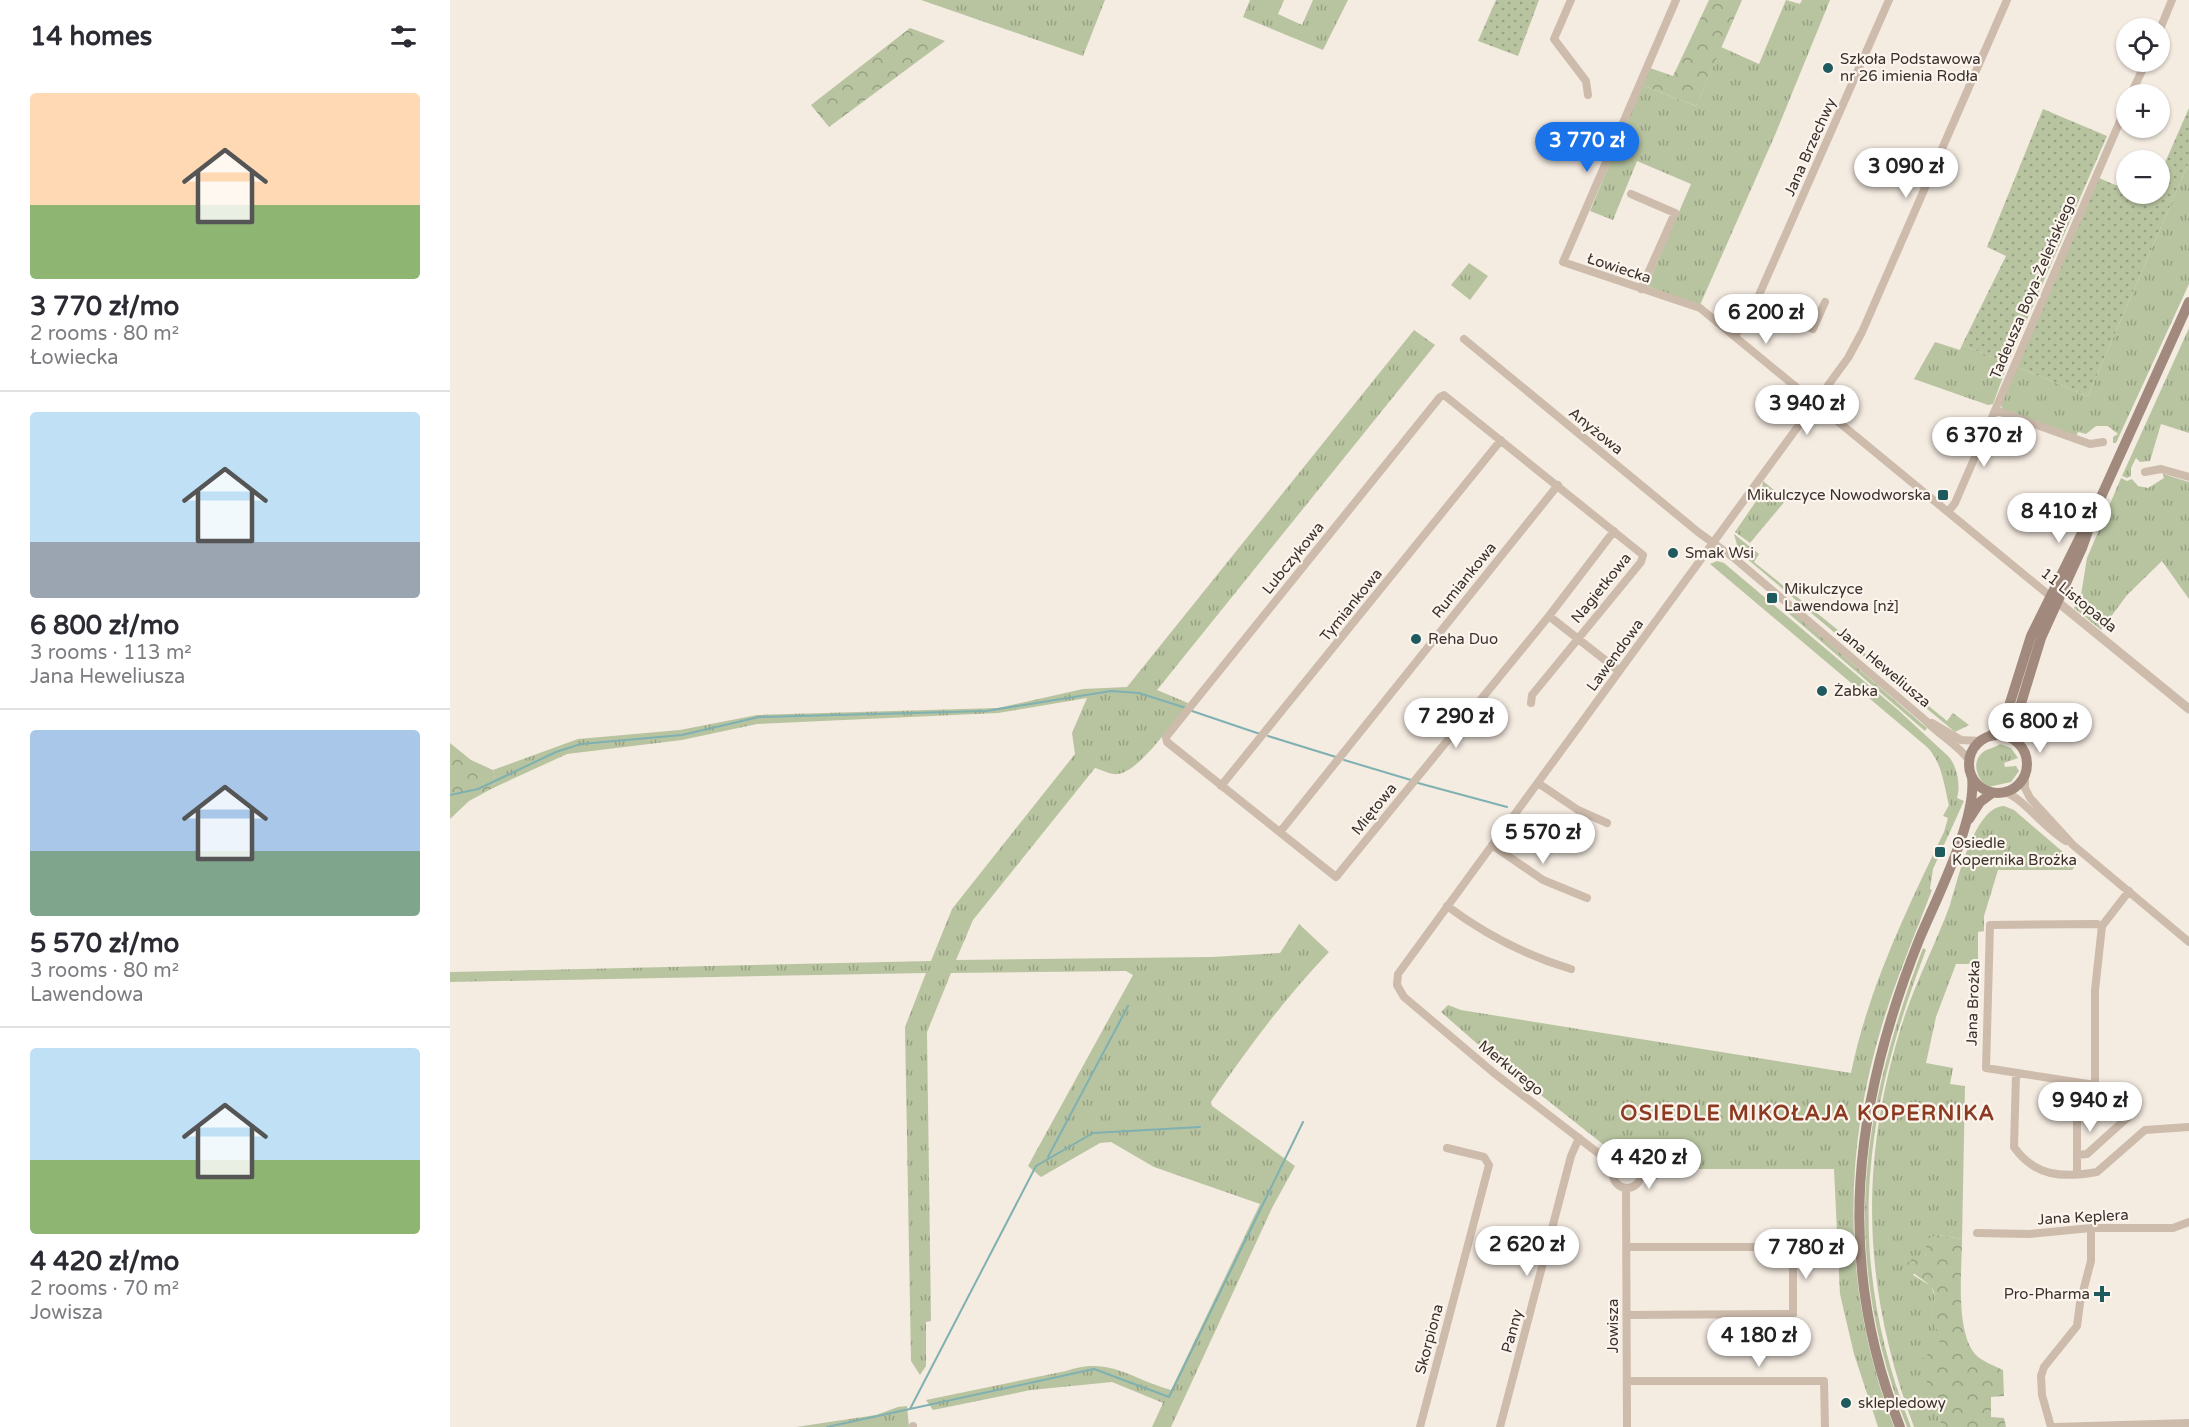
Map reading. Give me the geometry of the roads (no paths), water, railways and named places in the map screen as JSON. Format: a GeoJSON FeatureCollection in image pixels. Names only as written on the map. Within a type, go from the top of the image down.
{"type":"FeatureCollection","features":[{"type":"Feature","properties":{"kind":"main road"},"geometry":{"type":"LineString","coordinates":[[1900,1427],[1879,1366],[1863,1291],[1859,1221],[1863,1141],[1873,1080],[1892,1014],[1965,824],[1972,777],[1969,760],[1985,739],[2003,725],[2025,652],[2082,548],[2096,508],[2189,302]]}},
{"type":"Feature","properties":{"kind":"main road"},"geometry":{"type":"LineString","coordinates":[[1972,777],[1980,787],[1992,793],[2005,792],[2019,784],[2025,776],[2026,756],[2017,741],[2015,723],[2054,599]]}},
{"type":"Feature","properties":{"kind":"main road"},"geometry":{"type":"LineString","coordinates":[[1985,739],[2004,735],[2017,741]]}},
{"type":"Feature","properties":{"kind":"main road"},"geometry":{"type":"LineString","coordinates":[[1965,824],[1980,802],[1992,793]]}},
{"type":"Feature","properties":{"kind":"street"},"geometry":{"type":"LineString","coordinates":[[1571,0],[1554,39],[1586,81],[1588,95]]}},
{"type":"Feature","properties":{"kind":"street","name":"Łowiecka"},"geometry":{"type":"LineString","coordinates":[[1676,0],[1563,262],[1700,308]]}},
{"type":"Feature","properties":{"kind":"street","name":"Jana Brzechwy"},"geometry":{"type":"LineString","coordinates":[[1735,336],[1755,304],[1889,0]]}},
{"type":"Feature","properties":{"kind":"street","name":"Lawendowa"},"geometry":{"type":"LineString","coordinates":[[1397,986],[1398,974],[1848,358],[1862,332],[2007,0]]}},
{"type":"Feature","properties":{"kind":"street"},"geometry":{"type":"LineString","coordinates":[[2165,18],[2172,0]]}},
{"type":"Feature","properties":{"kind":"street","name":"Tadeusza Boya-Żeleńskiego"},"geometry":{"type":"LineString","coordinates":[[1948,512],[1995,410],[2116,130]]}},
{"type":"Feature","properties":{"kind":"street"},"geometry":{"type":"LineString","coordinates":[[1630,194],[1675,213],[1641,289]]}},
{"type":"Feature","properties":{"kind":"street"},"geometry":{"type":"LineString","coordinates":[[1755,304],[1813,329],[1825,302]]}},
{"type":"Feature","properties":{"kind":"street","name":"11 Listopada"},"geometry":{"type":"LineString","coordinates":[[1700,308],[2189,709]]}},
{"type":"Feature","properties":{"kind":"street","name":"Anyżowa"},"geometry":{"type":"LineString","coordinates":[[1464,339],[1713,543]]}},
{"type":"Feature","properties":{"kind":"street","name":"Lubczykowa"},"geometry":{"type":"LineString","coordinates":[[1280,832],[1167,742],[1166,737],[1440,397],[1449,397],[1558,485]]}},
{"type":"Feature","properties":{"kind":"street"},"geometry":{"type":"LineString","coordinates":[[1995,410],[2090,444],[2103,442]]}},
{"type":"Feature","properties":{"kind":"street","name":"Tymiankowa"},"geometry":{"type":"LineString","coordinates":[[1221,786],[1501,440]]}},
{"type":"Feature","properties":{"kind":"street"},"geometry":{"type":"LineString","coordinates":[[2145,472],[2161,468],[2189,477]]}},
{"type":"Feature","properties":{"kind":"street","name":"Nagietkowa"},"geometry":{"type":"LineString","coordinates":[[1531,703],[1532,695],[1643,558],[1643,555],[1558,485]]}},
{"type":"Feature","properties":{"kind":"street","name":"Rumiankowa"},"geometry":{"type":"LineString","coordinates":[[1280,832],[1558,485]]}},
{"type":"Feature","properties":{"kind":"street","name":"Miętowa"},"geometry":{"type":"LineString","coordinates":[[1280,832],[1336,877],[1549,616],[1614,531]]}},
{"type":"Feature","properties":{"kind":"street","name":"Jana Heweliusza"},"geometry":{"type":"LineString","coordinates":[[1713,543],[1925,720],[1969,760]]}},
{"type":"Feature","properties":{"kind":"street","name":"Nagietkowa"},"geometry":{"type":"LineString","coordinates":[[1549,616],[1619,671]]}},
{"type":"Feature","properties":{"kind":"street","name":"Jana Heweliusza"},"geometry":{"type":"LineString","coordinates":[[1925,720],[1961,740],[1985,739]]}},
{"type":"Feature","properties":{"kind":"street"},"geometry":{"type":"LineString","coordinates":[[2025,776],[2025,788],[2030,798],[2073,845]]}},
{"type":"Feature","properties":{"kind":"street"},"geometry":{"type":"LineString","coordinates":[[1538,783],[1578,810],[1607,823]]}},
{"type":"Feature","properties":{"kind":"street"},"geometry":{"type":"LineString","coordinates":[[2005,792],[2016,797],[2055,834],[2073,845],[2189,942]]}},
{"type":"Feature","properties":{"kind":"street"},"geometry":{"type":"LineString","coordinates":[[1492,845],[1543,880],[1587,898]]}},
{"type":"Feature","properties":{"kind":"street"},"geometry":{"type":"LineString","coordinates":[[2102,926],[2129,891]]}},
{"type":"Feature","properties":{"kind":"street"},"geometry":{"type":"LineString","coordinates":[[1447,906],[1486,934],[1510,947],[1571,969]]}},
{"type":"Feature","properties":{"kind":"street","name":"Jana Brożka"},"geometry":{"type":"LineString","coordinates":[[2097,924],[2102,926],[2095,990],[2095,1085],[1991,1071],[1986,1068],[1990,925],[2097,924]]}},
{"type":"Feature","properties":{"kind":"street","name":"Merkurego"},"geometry":{"type":"LineString","coordinates":[[1397,986],[1401,994],[1421,1011],[1615,1166]]}},
{"type":"Feature","properties":{"kind":"street"},"geometry":{"type":"LineString","coordinates":[[2016,1074],[2013,1147],[2038,1171],[2077,1174],[2103,1170],[2145,1130],[2189,1127]]}},
{"type":"Feature","properties":{"kind":"street"},"geometry":{"type":"LineString","coordinates":[[2077,1155],[2086,1154],[2128,1117],[2124,1113],[2085,1108],[2080,1111],[2077,1116],[2077,1155],[2077,1174]]}},
{"type":"Feature","properties":{"kind":"street","name":"Panny"},"geometry":{"type":"LineString","coordinates":[[1500,1427],[1571,1156],[1579,1138]]}},
{"type":"Feature","properties":{"kind":"street","name":"Skorpiona"},"geometry":{"type":"LineString","coordinates":[[1420,1427],[1489,1165],[1484,1157],[1447,1148]]}},
{"type":"Feature","properties":{"kind":"street"},"geometry":{"type":"LineString","coordinates":[[1615,1166],[1622,1161],[1631,1161],[1638,1166],[1641,1174],[1635,1186],[1626,1189]]}},
{"type":"Feature","properties":{"kind":"street","name":"Jowisza"},"geometry":{"type":"LineString","coordinates":[[1615,1166],[1614,1181],[1626,1189],[1627,1427]]}},
{"type":"Feature","properties":{"kind":"street"},"geometry":{"type":"LineString","coordinates":[[1641,1174],[1656,1175]]}},
{"type":"Feature","properties":{"kind":"street","name":"Jana Keplera"},"geometry":{"type":"LineString","coordinates":[[1977,1233],[2036,1233],[2091,1228],[2173,1228],[2189,1222]]}},
{"type":"Feature","properties":{"kind":"street"},"geometry":{"type":"LineString","coordinates":[[2091,1228],[2091,1261],[2080,1303],[2077,1326],[2044,1367],[2041,1376],[2042,1395],[2053,1427],[2189,1422]]}},
{"type":"Feature","properties":{"kind":"street"},"geometry":{"type":"LineString","coordinates":[[1627,1247],[1793,1247],[1793,1314],[1627,1315]]}},
{"type":"Feature","properties":{"kind":"street"},"geometry":{"type":"LineString","coordinates":[[1627,1381],[1824,1381],[1825,1427]]}},
{"type":"Feature","properties":{"kind":"waterway"},"geometry":{"type":"LineString","coordinates":[[450,795],[478,789],[556,752],[581,744],[682,735],[759,717],[986,711],[1111,691],[1139,693],[1186,708]]}},
{"type":"Feature","properties":{"kind":"waterway"},"geometry":{"type":"LineString","coordinates":[[1192,711],[1260,734]]}},
{"type":"Feature","properties":{"kind":"waterway"},"geometry":{"type":"LineString","coordinates":[[1268,736],[1336,757]]}},
{"type":"Feature","properties":{"kind":"waterway"},"geometry":{"type":"LineString","coordinates":[[1344,760],[1411,780]]}},
{"type":"Feature","properties":{"kind":"waterway"},"geometry":{"type":"LineString","coordinates":[[1418,783],[1507,807]]}},
{"type":"Feature","properties":{"kind":"waterway"},"geometry":{"type":"LineString","coordinates":[[1048,1157],[1128,1006]]}},
{"type":"Feature","properties":{"kind":"waterway"},"geometry":{"type":"LineString","coordinates":[[827,1427],[1094,1369],[1169,1397],[1303,1122]]}},
{"type":"Feature","properties":{"kind":"waterway"},"geometry":{"type":"LineString","coordinates":[[910,1409],[1036,1166],[1093,1133],[1200,1127]]}},
{"type":"Feature","properties":{"kind":"place","name":"Szkoła Podstawowa nr 26 imienia Rodła"},"geometry":{"type":"Point","coordinates":[1828,68]}},
{"type":"Feature","properties":{"kind":"place","name":"Mikulczyce Nowodworska"},"geometry":{"type":"Point","coordinates":[1943,495]}},
{"type":"Feature","properties":{"kind":"place","name":"Smak Wsi"},"geometry":{"type":"Point","coordinates":[1673,553]}},
{"type":"Feature","properties":{"kind":"place","name":"Mikulczyce Lawendowa [nż]"},"geometry":{"type":"Point","coordinates":[1772,598]}},
{"type":"Feature","properties":{"kind":"place","name":"Reha Duo"},"geometry":{"type":"Point","coordinates":[1416,639]}},
{"type":"Feature","properties":{"kind":"place","name":"Żabka"},"geometry":{"type":"Point","coordinates":[1822,691]}},
{"type":"Feature","properties":{"kind":"place","name":"Osiedle Kopernika Brożka"},"geometry":{"type":"Point","coordinates":[1940,852]}},
{"type":"Feature","properties":{"kind":"place","name":"Pro-Pharma"},"geometry":{"type":"Point","coordinates":[2102,1294]}},
{"type":"Feature","properties":{"kind":"place","name":"sklepledowy"},"geometry":{"type":"Point","coordinates":[1846,1403]}},
{"type":"Feature","properties":{"kind":"district","name":"OSIEDLE MIKOŁAJA KOPERNIKA"},"geometry":{"type":"Point","coordinates":[1808,1113]}}]}
